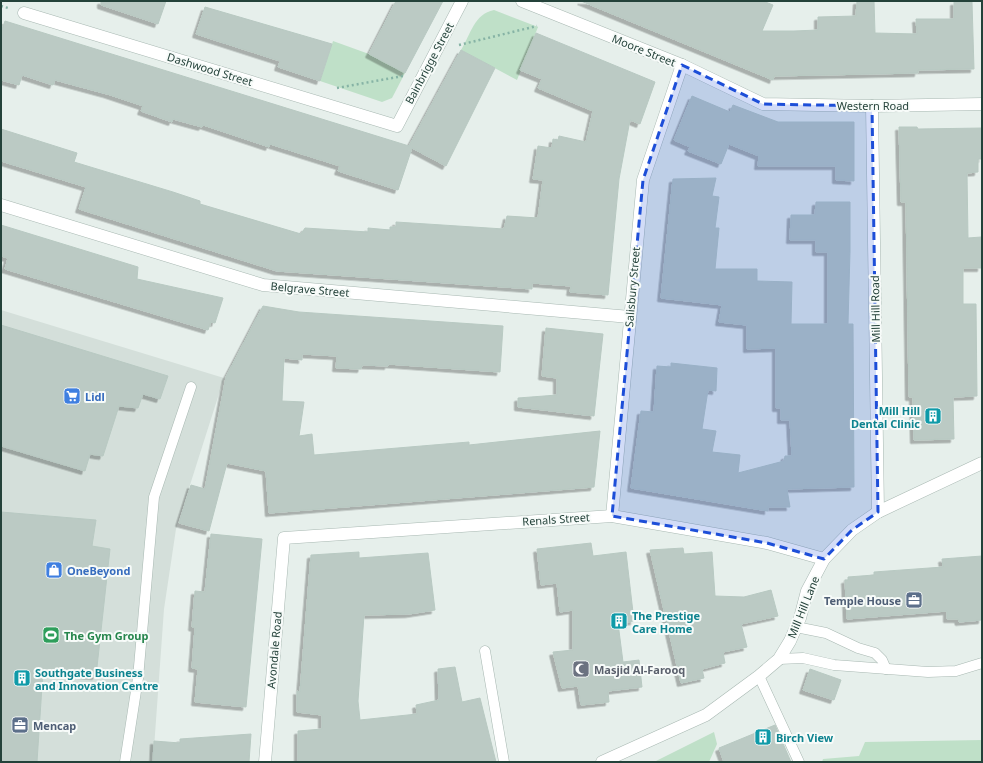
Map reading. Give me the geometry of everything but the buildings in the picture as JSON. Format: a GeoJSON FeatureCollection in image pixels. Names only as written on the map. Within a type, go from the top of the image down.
{"type":"FeatureCollection","features":[{"type":"Feature","properties":{"kind":"street","name":"Bainbrigge Street"},"geometry":{"type":"LineString","coordinates":[[397,126],[462,1]]}},
{"type":"Feature","properties":{"kind":"street","name":"Moore Street"},"geometry":{"type":"LineString","coordinates":[[522,1],[682,65],[763,104]]}},
{"type":"Feature","properties":{"kind":"street","name":"Dashwood Street"},"geometry":{"type":"LineString","coordinates":[[24,13],[397,126]]}},
{"type":"Feature","properties":{"kind":"street","name":"Salisbury Street"},"geometry":{"type":"LineString","coordinates":[[612,516],[642,180],[682,65]]}},
{"type":"Feature","properties":{"kind":"street","name":"Western Road"},"geometry":{"type":"LineString","coordinates":[[763,104],[872,106],[982,104]]}},
{"type":"Feature","properties":{"kind":"street","name":"Mill Hill Road"},"geometry":{"type":"LineString","coordinates":[[872,106],[878,512]]}},
{"type":"Feature","properties":{"kind":"street","name":"Belgrave Street"},"geometry":{"type":"LineString","coordinates":[[1,205],[263,285],[630,317]]}},
{"type":"Feature","properties":{"kind":"street","name":"Mill Hill Lane"},"geometry":{"type":"LineString","coordinates":[[602,762],[706,715],[759,676],[779,658],[790,641],[808,592],[824,559],[852,530],[878,512],[982,463]]}},
{"type":"Feature","properties":{"kind":"street","name":"Renals Street"},"geometry":{"type":"LineString","coordinates":[[284,538],[612,516],[767,543],[824,559]]}},
{"type":"Feature","properties":{"kind":"street","name":"Avondale Road"},"geometry":{"type":"LineString","coordinates":[[265,762],[284,538]]}},
{"type":"Feature","properties":{"kind":"lane"},"geometry":{"type":"LineString","coordinates":[[125,762],[138,678],[154,497],[191,387]]}},
{"type":"Feature","properties":{"kind":"lane"},"geometry":{"type":"LineString","coordinates":[[796,627],[826,633],[858,648],[875,653],[882,660],[886,669]]}},
{"type":"Feature","properties":{"kind":"lane"},"geometry":{"type":"LineString","coordinates":[[485,651],[504,762]]}},
{"type":"Feature","properties":{"kind":"lane"},"geometry":{"type":"LineString","coordinates":[[779,658],[804,658],[834,665],[886,669],[956,671],[982,663]]}},
{"type":"Feature","properties":{"kind":"lane"},"geometry":{"type":"LineString","coordinates":[[759,676],[799,762]]}},
{"type":"Feature","properties":{"kind":"path"},"geometry":{"type":"LineString","coordinates":[[438,46],[464,44],[536,27],[558,15]]}},
{"type":"Feature","properties":{"kind":"path"},"geometry":{"type":"LineString","coordinates":[[333,90],[404,76],[423,76]]}},
{"type":"Feature","properties":{"kind":"highlighted area"},"geometry":{"type":"Polygon","coordinates":[[[682,65],[763,104],[872,106],[878,512],[852,530],[824,559],[767,543],[612,516],[643,180],[682,65]]]}},
{"type":"Feature","properties":{"kind":"shaded area"},"geometry":{"type":"Polygon","coordinates":[[[1,310],[224,378],[176,529],[164,609],[153,762],[1,762],[1,310]]]}},
{"type":"Feature","properties":{"kind":"green space"},"geometry":{"type":"Polygon","coordinates":[[[494,10],[538,27],[517,80],[461,50],[477,20],[487,12],[494,10]]]}},
{"type":"Feature","properties":{"kind":"green space"},"geometry":{"type":"Polygon","coordinates":[[[333,41],[369,54],[405,73],[392,98],[382,102],[320,81],[333,41]]]}},
{"type":"Feature","properties":{"kind":"green space"},"geometry":{"type":"Polygon","coordinates":[[[714,732],[717,744],[709,762],[654,762],[714,732]]]}},
{"type":"Feature","properties":{"kind":"green space"},"geometry":{"type":"Polygon","coordinates":[[[982,740],[982,762],[822,762],[823,759],[859,756],[865,742],[982,740]]]}},
{"type":"Feature","properties":{"kind":"place","name":"Lidl"},"geometry":{"type":"Point","coordinates":[72,396]}},
{"type":"Feature","properties":{"kind":"place","name":"Mill Hill Dental Clinic"},"geometry":{"type":"Point","coordinates":[933,416]}},
{"type":"Feature","properties":{"kind":"place","name":"OneBeyond"},"geometry":{"type":"Point","coordinates":[54,570]}},
{"type":"Feature","properties":{"kind":"place","name":"Temple House"},"geometry":{"type":"Point","coordinates":[914,600]}},
{"type":"Feature","properties":{"kind":"place","name":"The Prestige Care Home"},"geometry":{"type":"Point","coordinates":[619,621]}},
{"type":"Feature","properties":{"kind":"place","name":"The Gym Group"},"geometry":{"type":"Point","coordinates":[51,635]}},
{"type":"Feature","properties":{"kind":"place","name":"Masjid Al-Farooq"},"geometry":{"type":"Point","coordinates":[581,669]}},
{"type":"Feature","properties":{"kind":"place","name":"Southgate Business and Innovation Centre"},"geometry":{"type":"Point","coordinates":[22,678]}},
{"type":"Feature","properties":{"kind":"place","name":"Mencap"},"geometry":{"type":"Point","coordinates":[20,725]}},
{"type":"Feature","properties":{"kind":"place","name":"Birch View"},"geometry":{"type":"Point","coordinates":[763,737]}}]}
